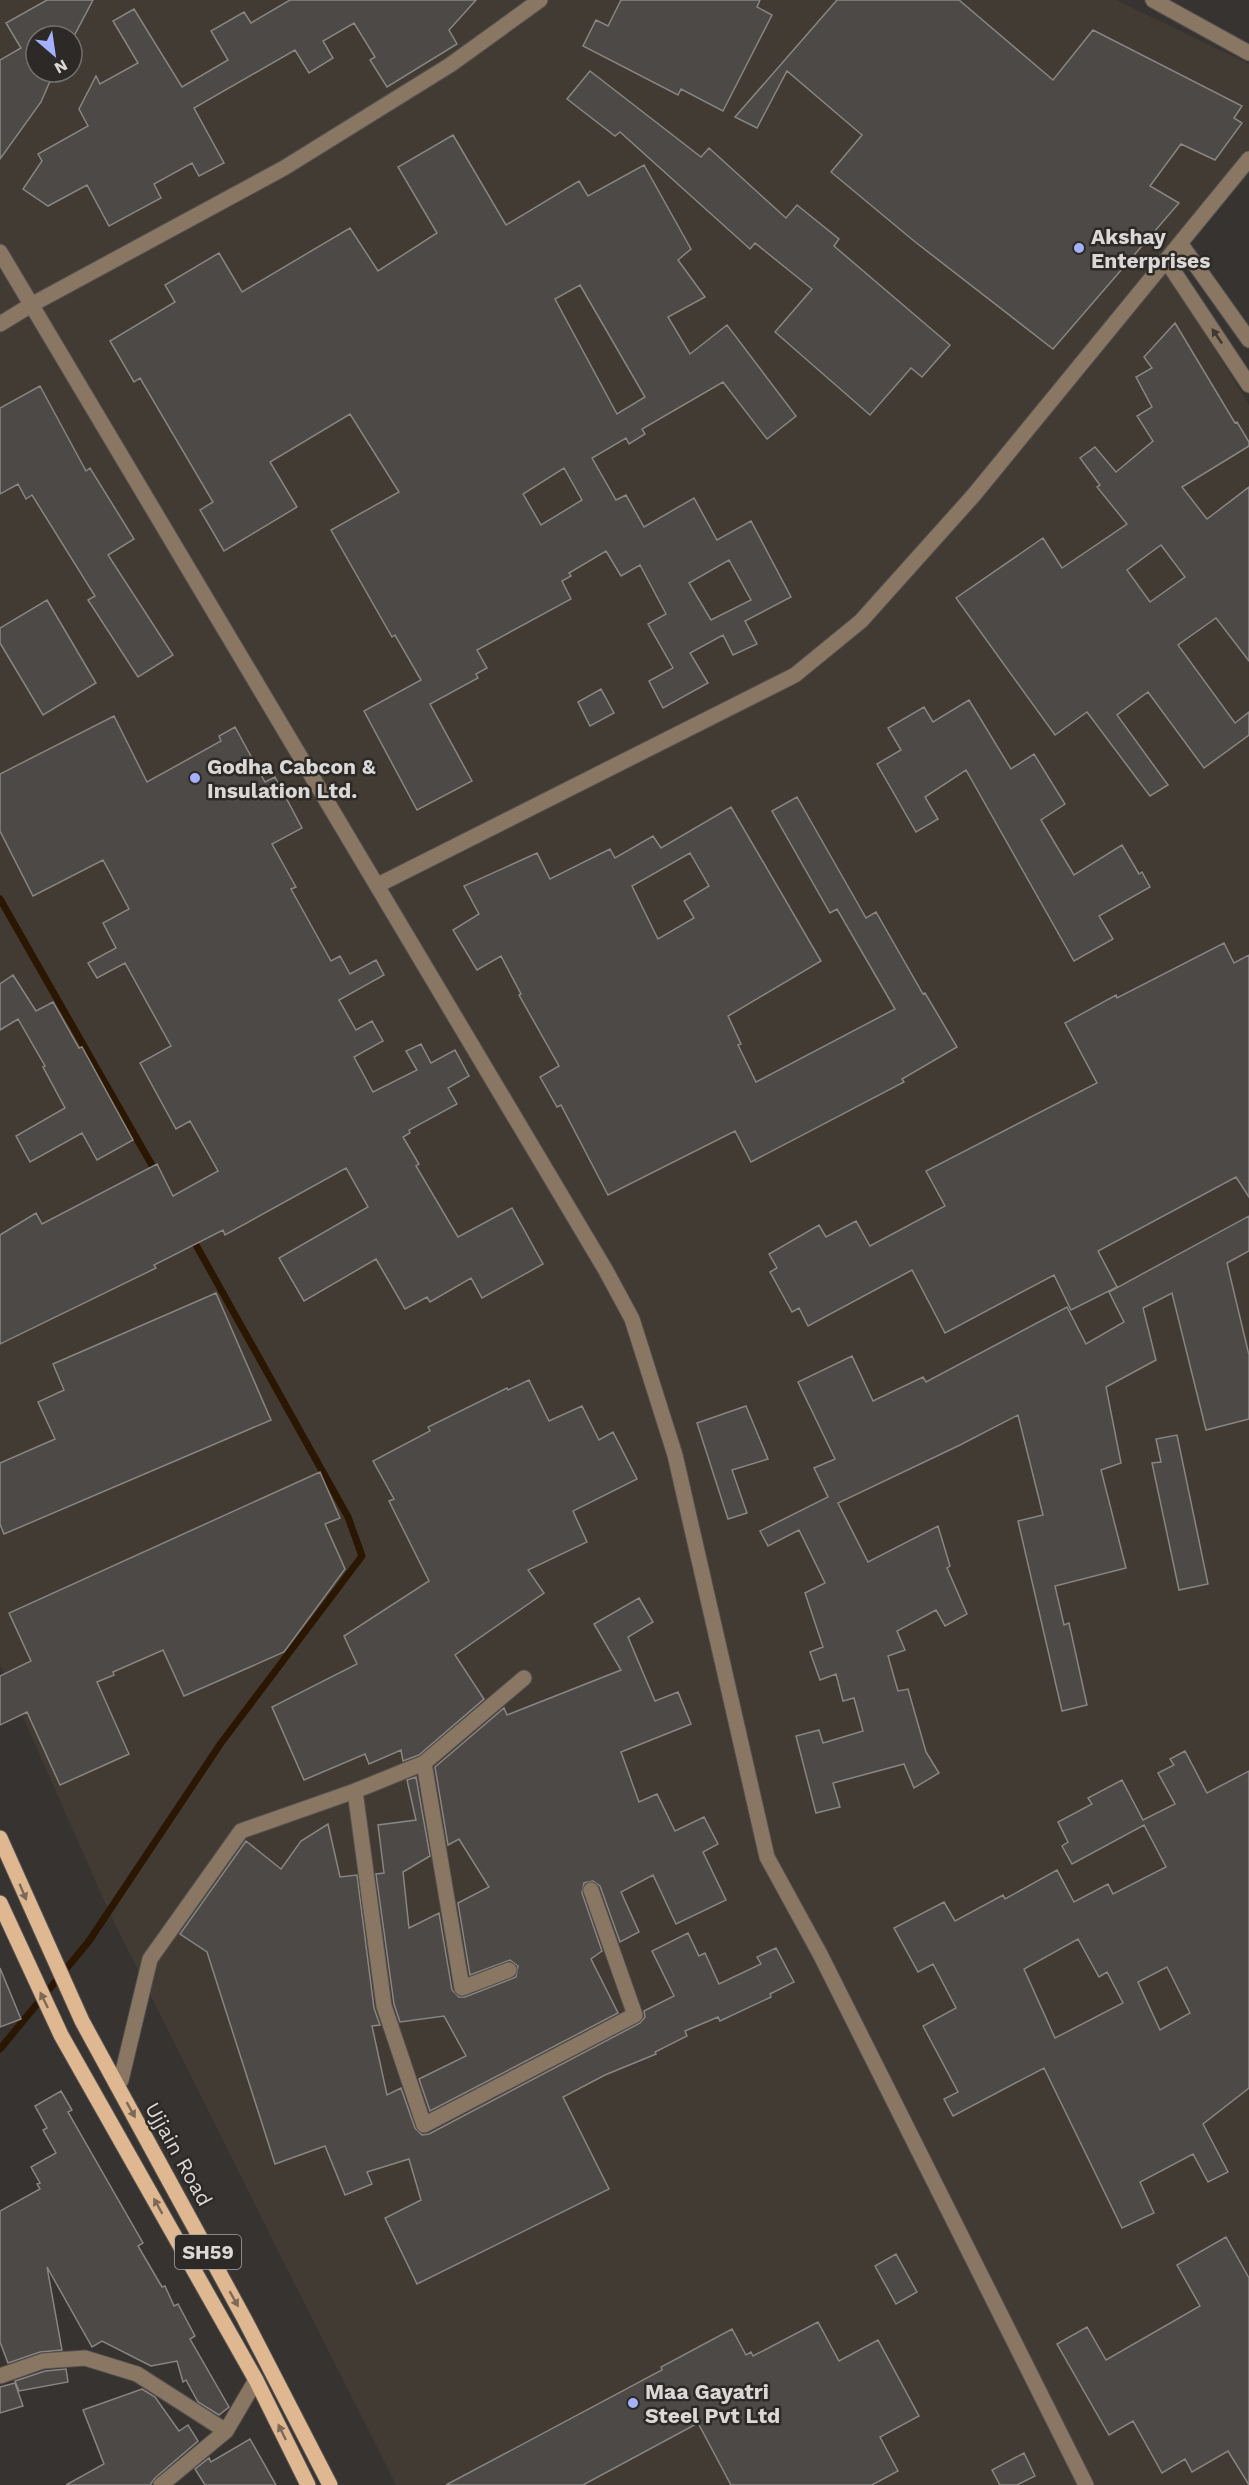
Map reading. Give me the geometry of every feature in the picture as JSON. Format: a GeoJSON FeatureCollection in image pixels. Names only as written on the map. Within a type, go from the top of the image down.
{"type":"FeatureCollection","features":[{"type":"Feature","properties":{"kind":"main road","name":"Ujjain Road"},"geometry":{"type":"LineString","coordinates":[[0,1838],[82,2021],[245,2320],[330,2485]]}},
{"type":"Feature","properties":{"kind":"main road","name":"Ujjain Road"},"geometry":{"type":"LineString","coordinates":[[0,1903],[61,2035],[256,2380],[308,2485]]}},
{"type":"Feature","properties":{"kind":"street"},"geometry":{"type":"LineString","coordinates":[[0,324],[284,168],[450,65],[540,0]]}},
{"type":"Feature","properties":{"kind":"street"},"geometry":{"type":"LineString","coordinates":[[1153,0],[1249,53]]}},
{"type":"Feature","properties":{"kind":"street"},"geometry":{"type":"LineString","coordinates":[[378,885],[795,675],[861,621],[973,496],[1249,159]]}},
{"type":"Feature","properties":{"kind":"street"},"geometry":{"type":"LineString","coordinates":[[1180,243],[1249,340]]}},
{"type":"Feature","properties":{"kind":"street"},"geometry":{"type":"LineString","coordinates":[[1,253],[378,885],[605,1269],[632,1319],[675,1455],[767,1857],[820,1954],[1086,2485]]}},
{"type":"Feature","properties":{"kind":"street"},"geometry":{"type":"LineString","coordinates":[[1166,260],[1249,385]]}},
{"type":"Feature","properties":{"kind":"street"},"geometry":{"type":"LineString","coordinates":[[117,2085],[121,2080],[150,1959],[241,1831],[355,1791],[424,1763],[524,1677]]}},
{"type":"Feature","properties":{"kind":"street"},"geometry":{"type":"LineString","coordinates":[[424,1763],[462,1988],[509,1970]]}},
{"type":"Feature","properties":{"kind":"street"},"geometry":{"type":"LineString","coordinates":[[355,1791],[384,2006],[424,2125],[635,2015],[591,1890]]}},
{"type":"Feature","properties":{"kind":"street"},"geometry":{"type":"LineString","coordinates":[[0,2376],[43,2361],[85,2358],[136,2374],[226,2431]]}},
{"type":"Feature","properties":{"kind":"street"},"geometry":{"type":"LineString","coordinates":[[161,2485],[226,2431],[256,2380]]}},
{"type":"Feature","properties":{"kind":"shaded area"},"geometry":{"type":"Polygon","coordinates":[[[0,0],[1116,0],[1249,64],[1249,150],[1159,257],[1249,405],[1249,2485],[396,2485],[111,1916],[0,1665],[0,0]]]}},
{"type":"Feature","properties":{"kind":"building"},"geometry":{"type":"Polygon","coordinates":[[[47,0],[93,0],[80,24],[24,24],[24,84],[49,84],[41,102],[0,159],[0,60],[21,48],[6,23],[47,0]]]}},
{"type":"Feature","properties":{"kind":"building"},"geometry":{"type":"Polygon","coordinates":[[[290,0],[476,0],[449,30],[457,44],[387,87],[370,60],[375,57],[354,23],[323,41],[333,58],[309,73],[295,50],[194,108],[224,163],[199,176],[192,163],[154,184],[161,198],[109,226],[87,185],[48,206],[23,189],[42,161],[38,154],[88,126],[79,109],[96,76],[100,84],[138,63],[113,21],[134,9],[182,87],[228,60],[211,31],[244,12],[251,23],[290,0]]]}},
{"type":"Feature","properties":{"kind":"building"},"geometry":{"type":"Polygon","coordinates":[[[621,0],[760,0],[757,7],[772,15],[723,111],[681,89],[678,95],[583,46],[596,20],[608,26],[621,0]]]}},
{"type":"Feature","properties":{"kind":"building"},"geometry":{"type":"Polygon","coordinates":[[[837,0],[959,0],[1053,80],[1093,30],[1242,106],[1234,118],[1242,123],[1215,160],[1181,144],[1150,186],[1179,203],[1053,349],[914,241],[831,172],[862,135],[787,71],[757,128],[735,117],[837,0]]]}},
{"type":"Feature","properties":{"kind":"building"},"geometry":{"type":"Polygon","coordinates":[[[590,71],[701,157],[709,148],[786,218],[797,205],[839,239],[834,246],[950,345],[922,377],[911,368],[870,415],[775,332],[812,289],[755,243],[750,249],[620,132],[615,136],[567,99],[590,71]]]}},
{"type":"Feature","properties":{"kind":"building"},"geometry":{"type":"Polygon","coordinates":[[[453,135],[506,225],[579,181],[588,196],[644,165],[691,249],[678,260],[705,297],[668,317],[690,354],[727,325],[796,416],[767,439],[723,382],[642,429],[645,434],[629,444],[626,438],[592,458],[616,500],[626,495],[644,527],[694,498],[717,540],[751,521],[791,597],[745,621],[757,644],[733,655],[723,635],[690,653],[708,683],[663,708],[649,681],[673,668],[648,624],[666,614],[640,565],[621,576],[606,551],[569,573],[571,576],[562,581],[571,599],[477,650],[487,668],[476,674],[478,678],[430,704],[472,781],[417,810],[364,711],[421,680],[395,635],[392,637],[331,530],[399,492],[350,414],[270,462],[297,507],[224,551],[200,510],[213,502],[140,378],[134,382],[110,341],[175,302],[165,285],[219,253],[242,292],[350,228],[378,271],[437,233],[398,167],[453,135]],[[580,285],[555,299],[617,414],[645,397],[580,285]],[[564,468],[523,494],[541,525],[582,500],[564,468]],[[729,560],[689,583],[711,620],[751,600],[729,560]]]}},
{"type":"Feature","properties":{"kind":"building"},"geometry":{"type":"Polygon","coordinates":[[[1175,323],[1235,423],[1237,422],[1249,442],[1249,446],[1182,487],[1207,519],[1249,487],[1249,661],[1216,618],[1178,645],[1235,723],[1249,712],[1249,735],[1204,768],[1148,692],[1117,715],[1168,785],[1150,796],[1087,712],[1055,735],[956,598],[1043,538],[1062,568],[1127,524],[1097,487],[1100,485],[1080,458],[1095,447],[1116,472],[1153,441],[1137,416],[1152,407],[1136,377],[1152,368],[1144,357],[1175,323]],[[1161,545],[1127,570],[1150,602],[1185,577],[1161,545]]]}},
{"type":"Feature","properties":{"kind":"building"},"geometry":{"type":"Polygon","coordinates":[[[40,386],[86,471],[90,468],[134,539],[108,555],[173,655],[138,677],[88,600],[95,596],[32,495],[26,499],[18,484],[0,494],[0,408],[40,386]]]}},
{"type":"Feature","properties":{"kind":"building"},"geometry":{"type":"Polygon","coordinates":[[[47,600],[96,683],[43,715],[0,643],[0,628],[47,600]]]}},
{"type":"Feature","properties":{"kind":"building"},"geometry":{"type":"Polygon","coordinates":[[[601,689],[614,713],[590,726],[578,702],[601,689]]]}},
{"type":"Feature","properties":{"kind":"building"},"geometry":{"type":"Polygon","coordinates":[[[969,700],[1011,769],[1034,754],[1065,804],[1041,820],[1074,875],[1122,845],[1139,874],[1142,872],[1150,887],[1099,916],[1113,939],[1074,961],[966,770],[925,797],[938,819],[916,832],[877,764],[901,750],[888,728],[924,707],[933,722],[969,700]]]}},
{"type":"Feature","properties":{"kind":"building"},"geometry":{"type":"Polygon","coordinates":[[[114,716],[147,782],[221,741],[219,736],[235,727],[265,782],[275,777],[302,828],[272,844],[296,887],[291,889],[331,961],[340,956],[350,974],[376,960],[384,975],[339,1000],[356,1030],[372,1021],[383,1041],[354,1057],[373,1092],[417,1070],[406,1051],[421,1044],[431,1063],[455,1050],[469,1076],[448,1088],[457,1104],[409,1130],[410,1133],[403,1137],[419,1164],[416,1166],[458,1237],[512,1208],[543,1264],[482,1298],[471,1278],[430,1302],[427,1297],[405,1309],[376,1259],[304,1301],[279,1258],[368,1207],[346,1168],[225,1235],[223,1230],[154,1265],[156,1268],[0,1344],[0,1235],[36,1213],[42,1224],[157,1164],[173,1196],[218,1171],[190,1121],[176,1129],[140,1063],[171,1046],[125,963],[97,978],[88,963],[116,948],[103,923],[129,909],[103,860],[33,896],[0,831],[0,774],[114,716]]]}},
{"type":"Feature","properties":{"kind":"building"},"geometry":{"type":"Polygon","coordinates":[[[797,797],[866,918],[876,912],[923,994],[925,993],[957,1047],[902,1079],[904,1082],[751,1162],[735,1131],[608,1195],[561,1105],[557,1107],[540,1077],[559,1066],[519,995],[521,994],[501,956],[477,970],[453,930],[479,914],[464,886],[537,853],[550,879],[610,849],[615,858],[653,836],[661,848],[731,807],[821,961],[728,1016],[741,1044],[738,1045],[756,1082],[895,1009],[837,909],[830,913],[772,811],[797,797]],[[690,853],[632,886],[658,939],[694,918],[684,901],[709,886],[690,853]]]}},
{"type":"Feature","properties":{"kind":"building"},"geometry":{"type":"Polygon","coordinates":[[[1224,943],[1234,963],[1249,955],[1249,1197],[1236,1177],[1098,1251],[1117,1287],[1071,1310],[1054,1275],[945,1333],[912,1270],[808,1326],[799,1308],[792,1312],[770,1272],[777,1268],[769,1254],[819,1225],[826,1237],[856,1221],[870,1246],[945,1206],[926,1171],[1097,1083],[1065,1023],[1116,995],[1117,998],[1224,943]]]}},
{"type":"Feature","properties":{"kind":"building"},"geometry":{"type":"Polygon","coordinates":[[[13,975],[36,1011],[53,1002],[79,1048],[82,1047],[133,1140],[97,1160],[82,1133],[30,1162],[16,1136],[65,1108],[43,1067],[45,1066],[18,1019],[0,1030],[0,984],[13,975]]]}},
{"type":"Feature","properties":{"kind":"building"},"geometry":{"type":"Polygon","coordinates":[[[1249,1216],[1249,1251],[1227,1263],[1249,1355],[1249,1419],[1206,1430],[1172,1293],[1143,1308],[1156,1360],[1106,1387],[1121,1463],[1101,1470],[1126,1568],[1055,1586],[1064,1625],[1069,1623],[1087,1705],[1062,1711],[1018,1521],[1043,1515],[1018,1415],[838,1503],[868,1562],[938,1526],[950,1566],[947,1568],[967,1614],[945,1626],[936,1610],[897,1631],[905,1650],[888,1656],[898,1691],[908,1689],[926,1752],[939,1773],[914,1788],[904,1764],[833,1783],[840,1807],[816,1813],[796,1736],[819,1730],[823,1743],[863,1731],[854,1698],[843,1701],[836,1674],[820,1680],[810,1652],[823,1647],[805,1593],[825,1583],[799,1530],[768,1546],[760,1531],[828,1497],[814,1468],[835,1459],[798,1382],[852,1356],[873,1401],[923,1377],[926,1382],[1067,1307],[1086,1344],[1124,1322],[1109,1292],[1249,1216]]]}},
{"type":"Feature","properties":{"kind":"building"},"geometry":{"type":"Polygon","coordinates":[[[216,1293],[271,1420],[4,1534],[0,1524],[0,1463],[55,1439],[38,1402],[64,1390],[53,1364],[216,1293]]]}},
{"type":"Feature","properties":{"kind":"building"},"geometry":{"type":"Polygon","coordinates":[[[529,1380],[549,1421],[582,1406],[599,1440],[613,1432],[637,1479],[573,1511],[587,1542],[528,1570],[544,1593],[455,1655],[484,1699],[419,1755],[403,1761],[401,1750],[369,1764],[365,1754],[304,1780],[272,1707],[357,1664],[344,1636],[429,1581],[389,1501],[394,1499],[373,1461],[430,1431],[428,1427],[507,1388],[508,1390],[529,1380]]]}},
{"type":"Feature","properties":{"kind":"building"},"geometry":{"type":"Polygon","coordinates":[[[746,1406],[768,1459],[732,1470],[747,1513],[728,1519],[697,1423],[746,1406]]]}},
{"type":"Feature","properties":{"kind":"building"},"geometry":{"type":"Polygon","coordinates":[[[1177,1435],[1208,1584],[1179,1590],[1152,1463],[1161,1462],[1156,1439],[1177,1435]]]}},
{"type":"Feature","properties":{"kind":"building"},"geometry":{"type":"Polygon","coordinates":[[[320,1472],[340,1518],[325,1524],[345,1569],[284,1652],[184,1696],[163,1650],[113,1672],[114,1675],[97,1682],[129,1754],[60,1785],[27,1712],[0,1725],[0,1676],[31,1661],[9,1613],[320,1472]]]}},
{"type":"Feature","properties":{"kind":"building"},"geometry":{"type":"Polygon","coordinates":[[[639,1598],[653,1622],[628,1637],[655,1701],[678,1692],[691,1724],[621,1752],[639,1802],[657,1794],[675,1831],[704,1817],[718,1844],[703,1852],[726,1900],[676,1924],[653,1875],[621,1892],[639,1932],[620,1942],[600,1886],[593,1881],[584,1883],[582,1893],[602,1951],[591,1959],[618,2013],[430,2111],[419,2079],[466,2056],[444,2016],[400,2022],[394,2004],[376,1874],[384,1873],[378,1825],[416,1820],[407,1780],[416,1777],[430,1856],[403,1872],[409,1928],[439,1913],[452,1990],[459,1997],[465,1997],[516,1977],[518,1966],[510,1960],[470,1975],[458,1903],[489,1887],[459,1839],[448,1845],[435,1767],[504,1708],[507,1715],[621,1670],[594,1624],[639,1598]]]}},
{"type":"Feature","properties":{"kind":"building"},"geometry":{"type":"Polygon","coordinates":[[[1185,1751],[1207,1793],[1249,1771],[1249,2088],[1203,2124],[1228,2172],[1208,2182],[1193,2154],[1140,2182],[1154,2213],[1122,2228],[1044,2068],[953,2116],[944,2099],[958,2092],[923,2026],[956,2008],[933,1964],[918,1972],[894,1928],[944,1902],[955,1921],[1003,1895],[1005,1899],[1057,1870],[1074,1902],[1108,1884],[1113,1894],[1166,1867],[1144,1825],[1072,1864],[1062,1846],[1068,1842],[1058,1822],[1092,1804],[1088,1798],[1122,1780],[1143,1820],[1175,1804],[1158,1773],[1174,1765],[1170,1759],[1185,1751]],[[1078,1939],[1024,1969],[1055,2038],[1123,2003],[1107,1972],[1099,1977],[1078,1939]],[[1167,1967],[1138,1982],[1160,2030],[1190,2013],[1167,1967]]]}},
{"type":"Feature","properties":{"kind":"building"},"geometry":{"type":"Polygon","coordinates":[[[328,1824],[340,1877],[357,1875],[374,2008],[380,2025],[372,2026],[387,2095],[401,2088],[415,2128],[422,2135],[429,2134],[640,2023],[645,2017],[644,2011],[674,1996],[652,1951],[688,1933],[699,1956],[705,1953],[719,1984],[761,1964],[757,1957],[776,1948],[794,1982],[770,1994],[771,1997],[720,2021],[718,2017],[685,2031],[687,2036],[655,2052],[656,2054],[605,2075],[563,2097],[609,2189],[417,2284],[385,2218],[421,2200],[409,2159],[367,2172],[372,2184],[345,2195],[325,2146],[275,2164],[207,1952],[180,1934],[246,1841],[281,1869],[301,1841],[328,1824]]]}},
{"type":"Feature","properties":{"kind":"building"},"geometry":{"type":"Polygon","coordinates":[[[0,1968],[21,2019],[0,2027],[0,1968]]]}},
{"type":"Feature","properties":{"kind":"building"},"geometry":{"type":"Polygon","coordinates":[[[61,2091],[72,2110],[68,2112],[143,2243],[138,2246],[162,2287],[165,2286],[174,2306],[178,2304],[195,2336],[190,2339],[229,2407],[219,2415],[198,2402],[186,2380],[183,2382],[177,2361],[151,2366],[102,2341],[92,2347],[47,2267],[62,2350],[40,2352],[8,2363],[0,2342],[0,2211],[40,2189],[37,2184],[40,2183],[31,2167],[56,2153],[43,2130],[47,2128],[35,2106],[61,2091]]]}},
{"type":"Feature","properties":{"kind":"building"},"geometry":{"type":"Polygon","coordinates":[[[1226,2237],[1249,2278],[1249,2485],[1228,2451],[1192,2472],[1185,2459],[1162,2473],[1133,2421],[1109,2435],[1057,2344],[1087,2327],[1106,2360],[1200,2306],[1177,2265],[1226,2237]]]}},
{"type":"Feature","properties":{"kind":"building"},"geometry":{"type":"Polygon","coordinates":[[[896,2254],[917,2292],[896,2304],[875,2266],[896,2254]]]}},
{"type":"Feature","properties":{"kind":"building"},"geometry":{"type":"Polygon","coordinates":[[[818,2322],[839,2361],[878,2340],[919,2416],[880,2437],[898,2471],[872,2485],[731,2485],[698,2423],[583,2485],[446,2485],[662,2370],[661,2367],[732,2329],[746,2355],[751,2352],[753,2356],[818,2322]]]}},
{"type":"Feature","properties":{"kind":"building"},"geometry":{"type":"Polygon","coordinates":[[[66,2369],[68,2382],[19,2391],[15,2381],[45,2371],[66,2369]]]}},
{"type":"Feature","properties":{"kind":"building"},"geometry":{"type":"Polygon","coordinates":[[[15,2383],[23,2406],[0,2413],[0,2387],[15,2383]]]}},
{"type":"Feature","properties":{"kind":"building"},"geometry":{"type":"Polygon","coordinates":[[[142,2389],[155,2397],[179,2431],[188,2425],[198,2441],[150,2485],[66,2485],[104,2464],[83,2410],[142,2389]]]}},
{"type":"Feature","properties":{"kind":"building"},"geometry":{"type":"Polygon","coordinates":[[[250,2439],[276,2485],[205,2485],[195,2469],[209,2458],[211,2462],[250,2439]]]}},
{"type":"Feature","properties":{"kind":"building"},"geometry":{"type":"Polygon","coordinates":[[[1024,2453],[1035,2476],[1017,2485],[1000,2485],[992,2470],[1024,2453]]]}},
{"type":"Feature","properties":{"kind":"waterway"},"geometry":{"type":"LineString","coordinates":[[0,899],[157,1174]]}},
{"type":"Feature","properties":{"kind":"waterway"},"geometry":{"type":"LineString","coordinates":[[0,2049],[89,1941],[221,1743],[362,1556],[348,1517],[191,1236]]}},
{"type":"Feature","properties":{"kind":"place","name":"Akshay Enterprises"},"geometry":{"type":"Point","coordinates":[1079,248]}},
{"type":"Feature","properties":{"kind":"place","name":"Godha Cabcon & Insulation Ltd."},"geometry":{"type":"Point","coordinates":[195,778]}},
{"type":"Feature","properties":{"kind":"place","name":"Maa Gayatri Steel Pvt Ltd"},"geometry":{"type":"Point","coordinates":[633,2403]}}]}
